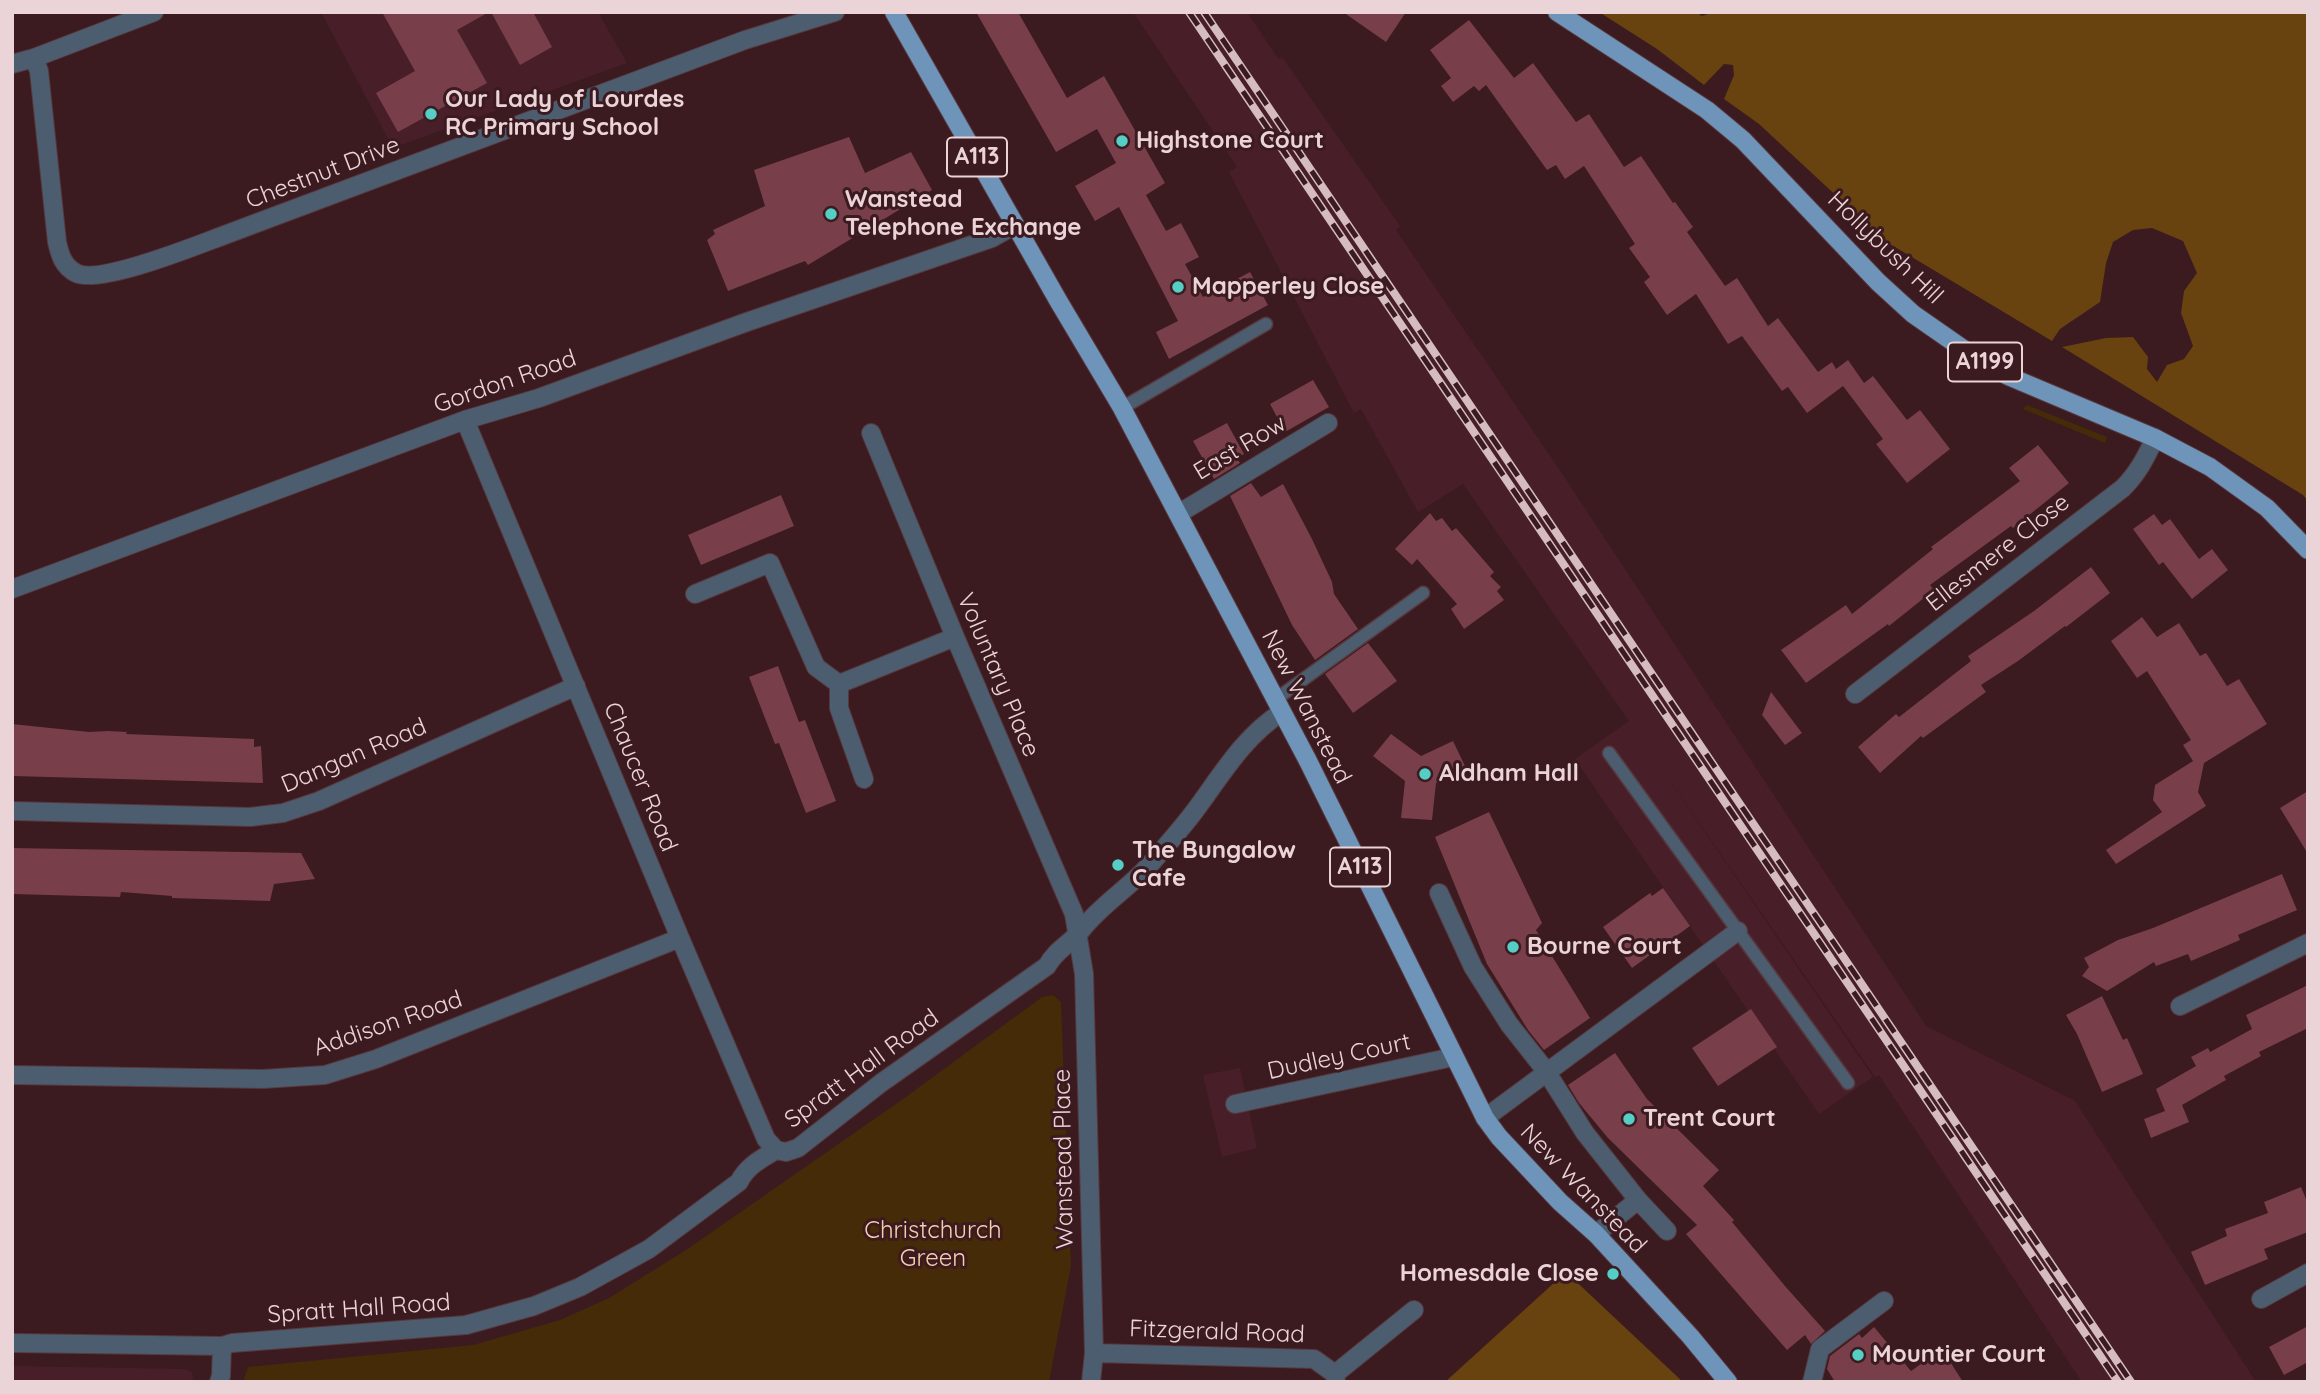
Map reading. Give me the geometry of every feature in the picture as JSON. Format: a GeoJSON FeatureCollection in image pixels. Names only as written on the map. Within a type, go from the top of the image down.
{"type":"FeatureCollection","features":[{"type":"Feature","properties":{"kind":"main road","name":"New Wanstead"},"geometry":{"type":"LineString","coordinates":[[894,12],[1122,408],[1279,706],[1485,1118],[1499,1137],[1560,1202],[1596,1234],[1690,1336],[1728,1382]]}},
{"type":"Feature","properties":{"kind":"main road","name":"Hollybush Hill"},"geometry":{"type":"LineString","coordinates":[[1557,12],[1673,86],[1716,117],[1743,141],[1878,282],[1913,314],[2008,376],[2155,438],[2210,467],[2267,508],[2308,550]]}},
{"type":"Feature","properties":{"kind":"street"},"geometry":{"type":"LineString","coordinates":[[12,64],[154,12]]}},
{"type":"Feature","properties":{"kind":"street","name":"Chestnut Drive"},"geometry":{"type":"LineString","coordinates":[[34,58],[39,71],[60,258],[78,275],[92,277],[158,259],[254,225],[745,40],[835,12]]}},
{"type":"Feature","properties":{"kind":"street","name":"Gordon Road"},"geometry":{"type":"LineString","coordinates":[[12,589],[465,420],[539,398],[744,323],[992,238],[1015,225]]}},
{"type":"Feature","properties":{"kind":"street","name":"Chaucer Road"},"geometry":{"type":"LineString","coordinates":[[465,420],[680,939],[766,1139],[776,1150]]}},
{"type":"Feature","properties":{"kind":"street","name":"East Row"},"geometry":{"type":"LineString","coordinates":[[1178,514],[1328,423]]}},
{"type":"Feature","properties":{"kind":"street","name":"Voluntary Place"},"geometry":{"type":"LineString","coordinates":[[872,433],[955,637],[1074,914],[1078,935]]}},
{"type":"Feature","properties":{"kind":"street","name":"Ellesmere Close"},"geometry":{"type":"LineString","coordinates":[[1856,694],[2123,488],[2134,477],[2155,438]]}},
{"type":"Feature","properties":{"kind":"street"},"geometry":{"type":"LineString","coordinates":[[695,594],[770,563],[816,667],[839,684]]}},
{"type":"Feature","properties":{"kind":"street"},"geometry":{"type":"LineString","coordinates":[[839,684],[955,637]]}},
{"type":"Feature","properties":{"kind":"street"},"geometry":{"type":"LineString","coordinates":[[839,684],[839,708],[864,779]]}},
{"type":"Feature","properties":{"kind":"street","name":"Dangan Road"},"geometry":{"type":"LineString","coordinates":[[12,811],[250,817],[282,813],[318,801],[576,686]]}},
{"type":"Feature","properties":{"kind":"street","name":"Spratt Hall Road"},"geometry":{"type":"LineString","coordinates":[[12,1343],[222,1346],[232,1343],[466,1325],[534,1306],[580,1287],[649,1249],[739,1182],[744,1172],[776,1150],[786,1152],[798,1148],[881,1083],[1047,967],[1052,956],[1078,935],[1091,918],[1151,864],[1193,813],[1245,741],[1279,706]]}},
{"type":"Feature","properties":{"kind":"street"},"geometry":{"type":"LineString","coordinates":[[1439,893],[1472,967],[1509,1024],[1546,1071],[1585,1133],[1638,1200],[1667,1230]]}},
{"type":"Feature","properties":{"kind":"street"},"geometry":{"type":"LineString","coordinates":[[1485,1118],[1738,931]]}},
{"type":"Feature","properties":{"kind":"street","name":"Wanstead Place"},"geometry":{"type":"LineString","coordinates":[[1078,935],[1084,974],[1094,1353],[1091,1382]]}},
{"type":"Feature","properties":{"kind":"street","name":"Addison Road"},"geometry":{"type":"LineString","coordinates":[[12,1075],[263,1079],[325,1075],[376,1059],[680,939]]}},
{"type":"Feature","properties":{"kind":"street"},"geometry":{"type":"LineString","coordinates":[[2180,1006],[2308,943]]}},
{"type":"Feature","properties":{"kind":"street","name":"Dudley Court"},"geometry":{"type":"LineString","coordinates":[[1235,1104],[1453,1058]]}},
{"type":"Feature","properties":{"kind":"street"},"geometry":{"type":"LineString","coordinates":[[1596,1234],[1638,1200]]}},
{"type":"Feature","properties":{"kind":"street"},"geometry":{"type":"LineString","coordinates":[[2261,1299],[2308,1273]]}},
{"type":"Feature","properties":{"kind":"street"},"geometry":{"type":"LineString","coordinates":[[1812,1382],[1820,1349],[1884,1301]]}},
{"type":"Feature","properties":{"kind":"street","name":"Fitzgerald Road"},"geometry":{"type":"LineString","coordinates":[[1094,1353],[1314,1359],[1335,1378],[1414,1310]]}},
{"type":"Feature","properties":{"kind":"street"},"geometry":{"type":"LineString","coordinates":[[219,1382],[222,1346]]}},
{"type":"Feature","properties":{"kind":"lane"},"geometry":{"type":"LineString","coordinates":[[1122,408],[1266,324]]}},
{"type":"Feature","properties":{"kind":"lane"},"geometry":{"type":"LineString","coordinates":[[1279,706],[1423,593]]}},
{"type":"Feature","properties":{"kind":"lane"},"geometry":{"type":"LineString","coordinates":[[1609,752],[1848,1083]]}},
{"type":"Feature","properties":{"kind":"shaded area","name":"Our Lady of Lourdes RC Primary School"},"geometry":{"type":"Polygon","coordinates":[[[321,12],[598,12],[627,63],[393,148],[321,12]]]}},
{"type":"Feature","properties":{"kind":"shaded area"},"geometry":{"type":"Polygon","coordinates":[[[1133,12],[1247,12],[1279,60],[1282,57],[1400,226],[1396,230],[1557,466],[1926,1026],[2075,1101],[2256,1382],[2082,1382],[1879,1075],[1875,1077],[1637,733],[1873,1077],[1819,1114],[1575,759],[1629,721],[1463,484],[1418,512],[1361,409],[1354,413],[1229,172],[1237,167],[1133,12]]]}},
{"type":"Feature","properties":{"kind":"shaded area"},"geometry":{"type":"Polygon","coordinates":[[[1599,12],[1696,12],[1702,16],[1713,12],[2308,12],[2308,501],[2303,495],[2062,347],[2106,338],[2133,337],[2148,357],[2147,369],[2157,382],[2167,365],[2184,359],[2193,346],[2181,313],[2184,291],[2197,273],[2183,241],[2152,228],[2133,230],[2113,242],[2106,263],[2100,302],[2060,329],[2052,341],[1885,241],[1759,124],[1724,99],[1734,75],[1733,65],[1724,64],[1704,85],[1657,49],[1599,12]]]}},
{"type":"Feature","properties":{"kind":"shaded area"},"geometry":{"type":"Polygon","coordinates":[[[1240,1068],[1257,1148],[1222,1157],[1203,1075],[1240,1068]]]}},
{"type":"Feature","properties":{"kind":"shaded area"},"geometry":{"type":"Polygon","coordinates":[[[1566,1272],[1683,1382],[1445,1382],[1566,1272]]]}},
{"type":"Feature","properties":{"kind":"shaded area"},"geometry":{"type":"Polygon","coordinates":[[[12,1366],[184,1369],[192,1372],[193,1379],[192,1382],[12,1382],[12,1366]]]}},
{"type":"Feature","properties":{"kind":"green space"},"geometry":{"type":"Polygon","coordinates":[[[2027,405],[2107,437],[2105,443],[2023,409],[2027,405]]]}},
{"type":"Feature","properties":{"kind":"green space","name":"Christchurch Green"},"geometry":{"type":"Polygon","coordinates":[[[1053,995],[1061,1002],[1071,1266],[1049,1382],[243,1382],[248,1367],[473,1345],[560,1320],[609,1298],[686,1250],[903,1099],[1042,997],[1053,995]]]}},
{"type":"Feature","properties":{"kind":"building"},"geometry":{"type":"Polygon","coordinates":[[[382,12],[489,12],[457,30],[487,83],[398,132],[376,93],[415,71],[382,12]]]}},
{"type":"Feature","properties":{"kind":"building"},"geometry":{"type":"Polygon","coordinates":[[[491,12],[533,12],[552,47],[520,65],[491,12]]]}},
{"type":"Feature","properties":{"kind":"building"},"geometry":{"type":"Polygon","coordinates":[[[976,12],[1018,12],[1067,98],[1104,76],[1165,183],[1146,195],[1166,231],[1181,223],[1199,257],[1185,264],[1203,297],[1250,272],[1268,305],[1169,359],[1156,332],[1178,321],[1119,207],[1095,221],[1075,186],[1116,163],[1097,129],[1056,152],[976,12]]]}},
{"type":"Feature","properties":{"kind":"building"},"geometry":{"type":"Polygon","coordinates":[[[1343,12],[1406,12],[1386,42],[1343,12]]]}},
{"type":"Feature","properties":{"kind":"building"},"geometry":{"type":"Polygon","coordinates":[[[1469,20],[1514,78],[1533,63],[1576,122],[1589,114],[1624,167],[1641,156],[1693,227],[1687,232],[1725,286],[1737,278],[1768,326],[1778,318],[1818,372],[1832,362],[1836,369],[1848,360],[1864,383],[1873,376],[1907,420],[1920,410],[1950,449],[1907,483],[1876,444],[1883,439],[1843,386],[1807,413],[1788,387],[1782,391],[1742,336],[1728,344],[1696,294],[1667,315],[1644,282],[1650,277],[1629,248],[1635,244],[1584,166],[1565,179],[1556,165],[1547,170],[1486,85],[1479,91],[1474,86],[1453,102],[1441,86],[1451,78],[1430,50],[1469,20]]]}},
{"type":"Feature","properties":{"kind":"building","name":"Wanstead Telephone Exchange"},"geometry":{"type":"Polygon","coordinates":[[[849,137],[865,173],[911,152],[932,190],[808,265],[805,261],[728,291],[707,240],[715,234],[713,230],[765,206],[754,170],[849,137]]]}},
{"type":"Feature","properties":{"kind":"building"},"geometry":{"type":"Polygon","coordinates":[[[1313,380],[1329,407],[1285,432],[1270,404],[1313,380]]]}},
{"type":"Feature","properties":{"kind":"building"},"geometry":{"type":"Polygon","coordinates":[[[1227,423],[1244,454],[1237,458],[1240,463],[1214,479],[1193,441],[1227,423]]]}},
{"type":"Feature","properties":{"kind":"building"},"geometry":{"type":"Polygon","coordinates":[[[2038,445],[2069,483],[2013,528],[2011,526],[1930,585],[1934,590],[1889,626],[1888,624],[1806,683],[1781,650],[1846,605],[1852,614],[1933,549],[1931,547],[2020,481],[2009,468],[2038,445]]]}},
{"type":"Feature","properties":{"kind":"building"},"geometry":{"type":"Polygon","coordinates":[[[1251,483],[1261,497],[1283,484],[1332,582],[1334,594],[1358,629],[1315,660],[1292,625],[1230,496],[1251,483]]]}},
{"type":"Feature","properties":{"kind":"building"},"geometry":{"type":"Polygon","coordinates":[[[781,495],[794,526],[701,565],[688,535],[781,495]]]}},
{"type":"Feature","properties":{"kind":"building"},"geometry":{"type":"Polygon","coordinates":[[[1430,513],[1436,521],[1442,518],[1452,531],[1456,528],[1494,572],[1490,576],[1501,587],[1497,591],[1504,600],[1464,629],[1451,609],[1457,604],[1417,559],[1412,565],[1395,549],[1430,513]]]}},
{"type":"Feature","properties":{"kind":"building"},"geometry":{"type":"Polygon","coordinates":[[[2154,514],[2162,525],[2170,519],[2199,559],[2212,549],[2228,570],[2192,599],[2163,562],[2159,565],[2133,529],[2154,514]]]}},
{"type":"Feature","properties":{"kind":"building"},"geometry":{"type":"Polygon","coordinates":[[[2091,567],[2110,593],[2066,627],[1981,685],[1986,692],[1923,738],[1921,736],[1880,773],[1858,747],[1896,714],[1899,717],[1971,661],[1968,656],[2034,611],[2091,567]]]}},
{"type":"Feature","properties":{"kind":"building"},"geometry":{"type":"Polygon","coordinates":[[[2142,617],[2157,637],[2179,623],[2200,656],[2206,653],[2227,686],[2239,679],[2267,724],[2204,763],[2198,792],[2206,806],[2116,864],[2106,850],[2162,812],[2153,800],[2155,785],[2193,761],[2183,745],[2191,740],[2147,671],[2137,678],[2111,641],[2142,617]]]}},
{"type":"Feature","properties":{"kind":"building"},"geometry":{"type":"Polygon","coordinates":[[[1368,643],[1397,681],[1353,713],[1325,674],[1368,643]]]}},
{"type":"Feature","properties":{"kind":"building"},"geometry":{"type":"Polygon","coordinates":[[[778,666],[799,722],[805,720],[836,801],[806,813],[779,743],[775,744],[749,677],[778,666]]]}},
{"type":"Feature","properties":{"kind":"building"},"geometry":{"type":"Polygon","coordinates":[[[1771,692],[1802,733],[1785,745],[1762,715],[1771,692]]]}},
{"type":"Feature","properties":{"kind":"building"},"geometry":{"type":"Polygon","coordinates":[[[12,724],[89,732],[254,739],[254,747],[261,746],[263,783],[12,776],[12,724]]]}},
{"type":"Feature","properties":{"kind":"building","name":"Aldham Hall"},"geometry":{"type":"Polygon","coordinates":[[[1391,734],[1421,756],[1453,741],[1466,768],[1436,783],[1432,820],[1401,818],[1405,781],[1373,756],[1391,734]]]}},
{"type":"Feature","properties":{"kind":"building"},"geometry":{"type":"Polygon","coordinates":[[[2308,791],[2308,854],[2280,808],[2308,791]]]}},
{"type":"Feature","properties":{"kind":"building","name":"Bourne Court"},"geometry":{"type":"Polygon","coordinates":[[[1489,812],[1542,923],[1536,930],[1590,1018],[1544,1050],[1528,1030],[1487,964],[1435,837],[1489,812]]]}},
{"type":"Feature","properties":{"kind":"building"},"geometry":{"type":"Polygon","coordinates":[[[12,848],[301,853],[315,879],[274,884],[270,901],[172,898],[121,892],[120,897],[12,894],[12,848]]]}},
{"type":"Feature","properties":{"kind":"building"},"geometry":{"type":"Polygon","coordinates":[[[2282,874],[2297,910],[2238,935],[2240,940],[2191,961],[2188,954],[2156,966],[2154,962],[2107,991],[2082,976],[2089,967],[2084,958],[2118,940],[2282,874]]]}},
{"type":"Feature","properties":{"kind":"building"},"geometry":{"type":"Polygon","coordinates":[[[1663,888],[1690,926],[1632,968],[1603,927],[1650,893],[1652,896],[1663,888]]]}},
{"type":"Feature","properties":{"kind":"building"},"geometry":{"type":"Polygon","coordinates":[[[2308,985],[2308,1028],[2259,1052],[2261,1056],[2224,1076],[2226,1080],[2182,1105],[2189,1122],[2151,1138],[2144,1119],[2165,1111],[2156,1089],[2196,1066],[2191,1057],[2208,1048],[2210,1052],[2252,1029],[2246,1015],[2308,985]]]}},
{"type":"Feature","properties":{"kind":"building"},"geometry":{"type":"Polygon","coordinates":[[[2102,996],[2123,1040],[2127,1038],[2143,1074],[2102,1092],[2066,1015],[2102,996]]]}},
{"type":"Feature","properties":{"kind":"building"},"geometry":{"type":"Polygon","coordinates":[[[1751,1009],[1777,1047],[1718,1086],[1692,1048],[1751,1009]]]}},
{"type":"Feature","properties":{"kind":"building"},"geometry":{"type":"Polygon","coordinates":[[[1615,1053],[1647,1099],[1719,1170],[1703,1186],[1825,1331],[1811,1344],[1805,1335],[1787,1350],[1686,1234],[1697,1225],[1608,1138],[1579,1103],[1568,1085],[1615,1053]]]}},
{"type":"Feature","properties":{"kind":"building"},"geometry":{"type":"Polygon","coordinates":[[[2301,1187],[2308,1204],[2308,1232],[2264,1249],[2268,1259],[2205,1285],[2191,1252],[2227,1236],[2225,1229],[2268,1213],[2264,1202],[2301,1187]]]}},
{"type":"Feature","properties":{"kind":"building"},"geometry":{"type":"Polygon","coordinates":[[[2308,1326],[2308,1362],[2284,1375],[2269,1347],[2308,1326]]]}},
{"type":"Feature","properties":{"kind":"building","name":"Mountier Court"},"geometry":{"type":"Polygon","coordinates":[[[1874,1327],[1911,1371],[1942,1349],[1963,1382],[1835,1382],[1827,1369],[1830,1356],[1859,1334],[1862,1338],[1874,1327]]]}},
{"type":"Feature","properties":{"kind":"railway"},"geometry":{"type":"LineString","coordinates":[[1189,12],[2118,1382]]}},
{"type":"Feature","properties":{"kind":"railway"},"geometry":{"type":"LineString","coordinates":[[1204,12],[2131,1382]]}},
{"type":"Feature","properties":{"kind":"place","name":"Our Lady of Lourdes RC Primary School"},"geometry":{"type":"Point","coordinates":[431,114]}},
{"type":"Feature","properties":{"kind":"place","name":"Highstone Court"},"geometry":{"type":"Point","coordinates":[1122,141]}},
{"type":"Feature","properties":{"kind":"place","name":"Wanstead Telephone Exchange"},"geometry":{"type":"Point","coordinates":[831,214]}},
{"type":"Feature","properties":{"kind":"place","name":"Mapperley Close"},"geometry":{"type":"Point","coordinates":[1178,287]}},
{"type":"Feature","properties":{"kind":"place","name":"Aldham Hall"},"geometry":{"type":"Point","coordinates":[1425,774]}},
{"type":"Feature","properties":{"kind":"place","name":"The Bungalow Cafe"},"geometry":{"type":"Point","coordinates":[1118,865]}},
{"type":"Feature","properties":{"kind":"place","name":"Bourne Court"},"geometry":{"type":"Point","coordinates":[1513,947]}},
{"type":"Feature","properties":{"kind":"place","name":"Trent Court"},"geometry":{"type":"Point","coordinates":[1629,1119]}},
{"type":"Feature","properties":{"kind":"place","name":"Homesdale Close"},"geometry":{"type":"Point","coordinates":[1613,1274]}},
{"type":"Feature","properties":{"kind":"place","name":"Mountier Court"},"geometry":{"type":"Point","coordinates":[1858,1355]}}]}
